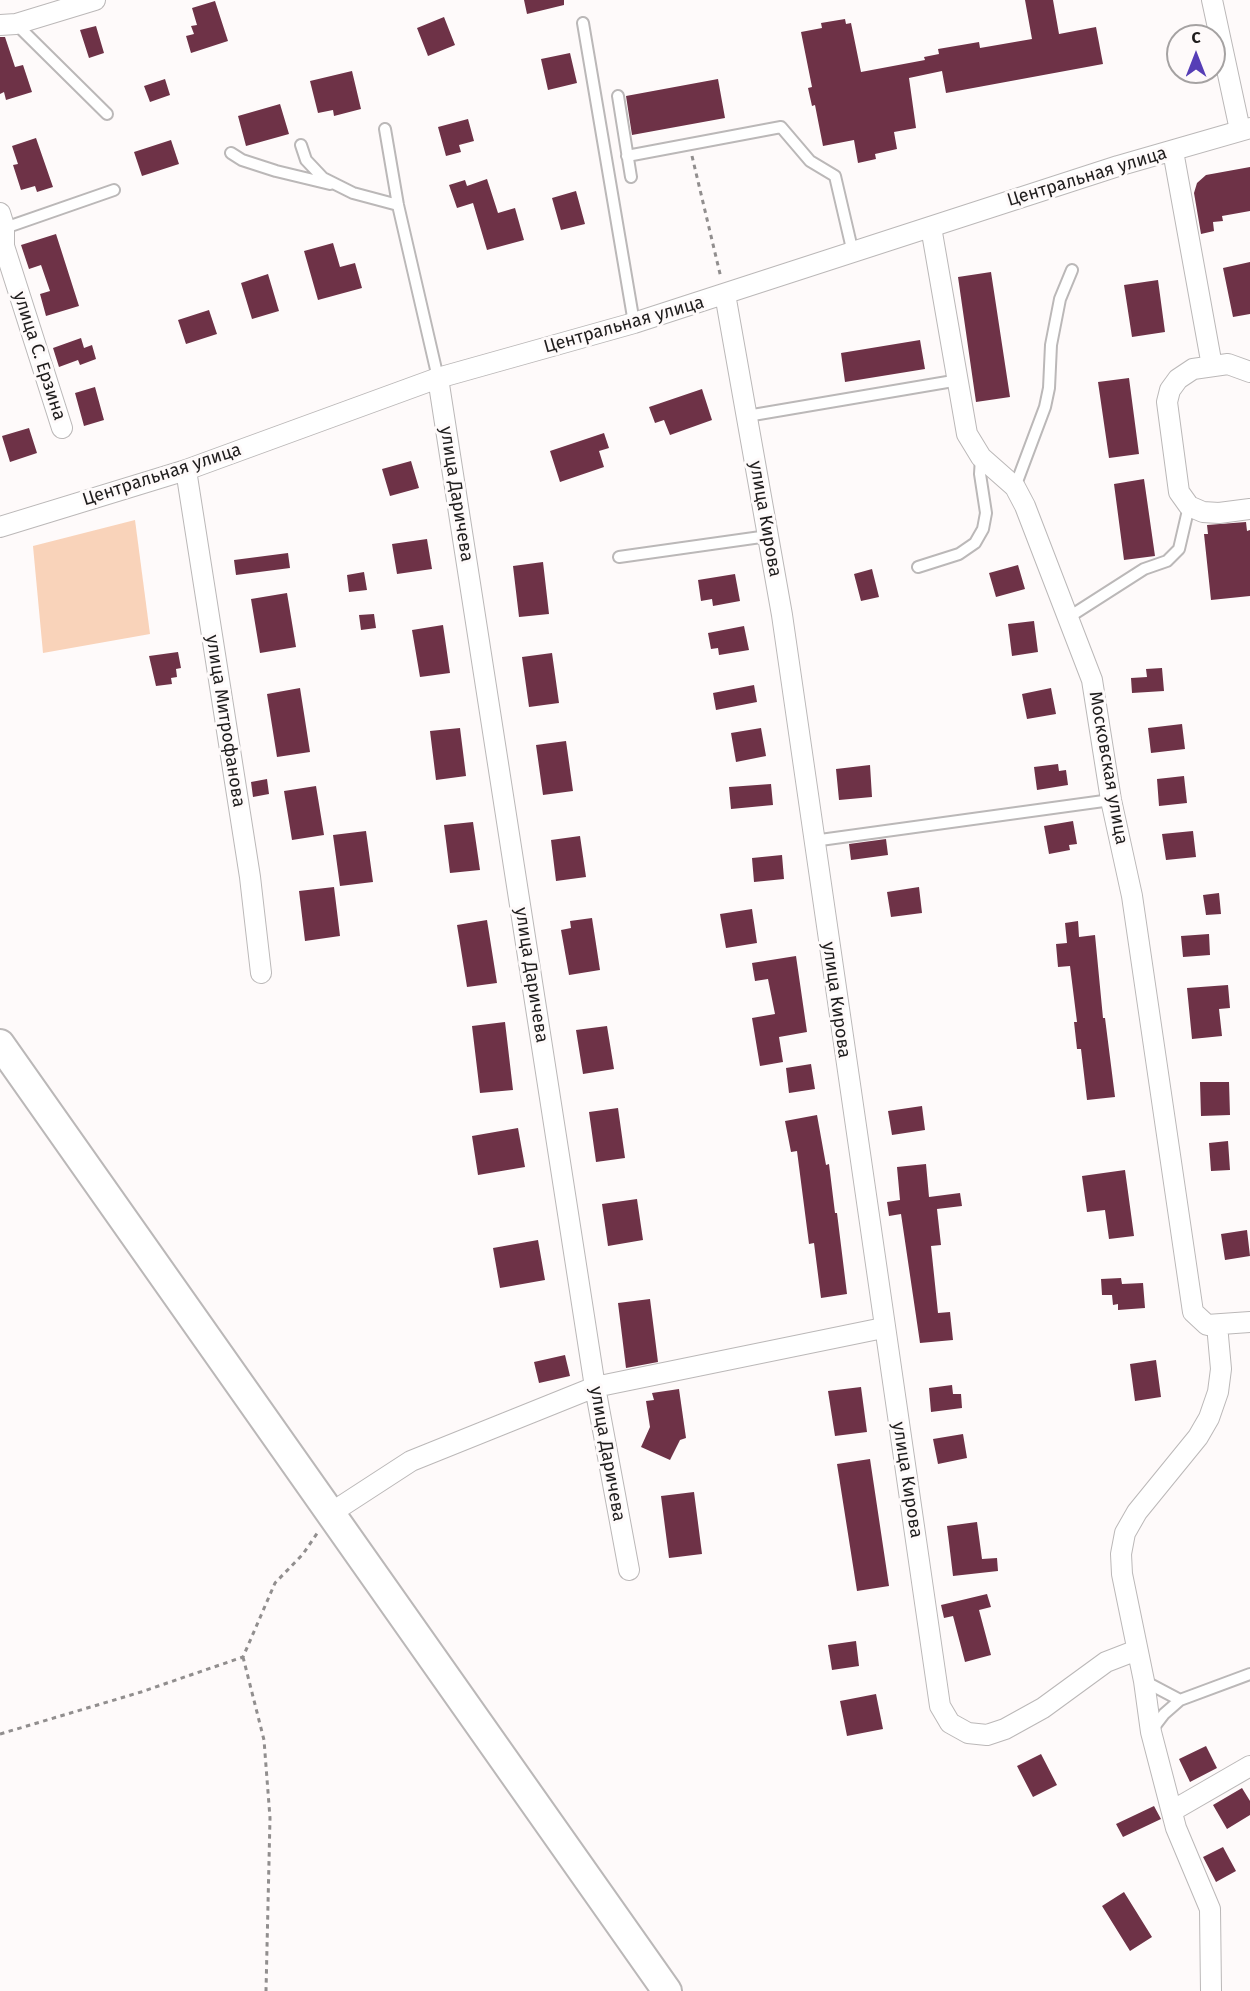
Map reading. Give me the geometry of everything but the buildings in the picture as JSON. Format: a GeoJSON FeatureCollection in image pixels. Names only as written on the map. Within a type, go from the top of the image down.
{"type":"FeatureCollection","features":[{"type":"Feature","properties":{"kind":"main road"},"geometry":{"type":"LineString","coordinates":[[0,1044],[667,1991]]}},
{"type":"Feature","properties":{"kind":"street"},"geometry":{"type":"LineString","coordinates":[[0,8],[8,25],[95,0]]}},
{"type":"Feature","properties":{"kind":"street"},"geometry":{"type":"LineString","coordinates":[[1212,0],[1245,129]]}},
{"type":"Feature","properties":{"kind":"street","name":"Центральная улица"},"geometry":{"type":"LineString","coordinates":[[0,527],[186,470],[438,378],[633,323],[1118,165],[1245,129]]}},
{"type":"Feature","properties":{"kind":"street"},"geometry":{"type":"LineString","coordinates":[[1173,151],[1212,366]]}},
{"type":"Feature","properties":{"kind":"street","name":"улица С. Ерзина"},"geometry":{"type":"LineString","coordinates":[[1,224],[4,246],[62,428]]}},
{"type":"Feature","properties":{"kind":"street","name":"Московская улица"},"geometry":{"type":"LineString","coordinates":[[931,227],[967,434],[981,457],[1015,487],[1026,506],[1069,617],[1094,690],[1112,800],[1132,896],[1193,1312],[1207,1325],[1217,1325]]}},
{"type":"Feature","properties":{"kind":"street","name":"улица Кирова"},"geometry":{"type":"LineString","coordinates":[[725,294],[782,615],[883,1328],[940,1706],[951,1723],[968,1733],[987,1735],[1005,1729],[1043,1708],[1106,1662],[1137,1650]]}},
{"type":"Feature","properties":{"kind":"street"},"geometry":{"type":"LineString","coordinates":[[1250,372],[1228,364],[1193,369],[1178,379],[1170,390],[1167,402],[1179,492],[1189,506],[1203,512],[1219,513],[1250,509]]}},
{"type":"Feature","properties":{"kind":"street","name":"улица Даричева"},"geometry":{"type":"LineString","coordinates":[[438,378],[595,1387],[629,1570]]}},
{"type":"Feature","properties":{"kind":"street","name":"улица Митрофанова"},"geometry":{"type":"LineString","coordinates":[[186,470],[250,877],[261,973]]}},
{"type":"Feature","properties":{"kind":"street"},"geometry":{"type":"LineString","coordinates":[[1211,1991],[1210,1909],[1176,1828],[1151,1732],[1144,1681],[1122,1574],[1121,1554],[1125,1533],[1137,1512],[1198,1437],[1209,1418],[1218,1392],[1221,1369],[1217,1325],[1250,1322]]}},
{"type":"Feature","properties":{"kind":"street"},"geometry":{"type":"LineString","coordinates":[[331,1513],[411,1461],[595,1387],[883,1328]]}},
{"type":"Feature","properties":{"kind":"street"},"geometry":{"type":"LineString","coordinates":[[1172,1811],[1250,1766]]}},
{"type":"Feature","properties":{"kind":"lane"},"geometry":{"type":"LineString","coordinates":[[582,23],[633,323]]}},
{"type":"Feature","properties":{"kind":"lane"},"geometry":{"type":"LineString","coordinates":[[8,25],[107,114]]}},
{"type":"Feature","properties":{"kind":"lane"},"geometry":{"type":"LineString","coordinates":[[618,96],[631,177]]}},
{"type":"Feature","properties":{"kind":"lane"},"geometry":{"type":"LineString","coordinates":[[627,156],[781,127],[810,161],[835,176],[853,253]]}},
{"type":"Feature","properties":{"kind":"lane"},"geometry":{"type":"LineString","coordinates":[[385,129],[398,205],[438,378]]}},
{"type":"Feature","properties":{"kind":"lane"},"geometry":{"type":"LineString","coordinates":[[301,146],[312,168],[339,187]]}},
{"type":"Feature","properties":{"kind":"lane"},"geometry":{"type":"LineString","coordinates":[[231,153],[242,160],[276,171],[398,205]]}},
{"type":"Feature","properties":{"kind":"lane"},"geometry":{"type":"LineString","coordinates":[[1,224],[114,190]]}},
{"type":"Feature","properties":{"kind":"lane"},"geometry":{"type":"LineString","coordinates":[[1015,487],[1045,407],[1049,388],[1051,345],[1060,300],[1072,270]]}},
{"type":"Feature","properties":{"kind":"lane"},"geometry":{"type":"LineString","coordinates":[[747,416],[959,380]]}},
{"type":"Feature","properties":{"kind":"lane"},"geometry":{"type":"LineString","coordinates":[[918,567],[959,554],[975,543],[983,529],[986,513],[980,474],[981,457]]}},
{"type":"Feature","properties":{"kind":"lane"},"geometry":{"type":"LineString","coordinates":[[1069,617],[1144,569],[1167,561],[1179,549],[1189,506]]}},
{"type":"Feature","properties":{"kind":"lane"},"geometry":{"type":"LineString","coordinates":[[619,557],[768,536]]}},
{"type":"Feature","properties":{"kind":"lane"},"geometry":{"type":"LineString","coordinates":[[813,841],[1112,800]]}},
{"type":"Feature","properties":{"kind":"lane"},"geometry":{"type":"LineString","coordinates":[[1151,1732],[1164,1714],[1180,1701],[1250,1674]]}},
{"type":"Feature","properties":{"kind":"lane"},"geometry":{"type":"LineString","coordinates":[[1144,1681],[1180,1701]]}},
{"type":"Feature","properties":{"kind":"path"},"geometry":{"type":"LineString","coordinates":[[689,144],[725,294]]}},
{"type":"Feature","properties":{"kind":"path"},"geometry":{"type":"LineString","coordinates":[[266,1991],[269,1807],[264,1740],[243,1657],[275,1583],[303,1554],[331,1513]]}},
{"type":"Feature","properties":{"kind":"path"},"geometry":{"type":"LineString","coordinates":[[0,1734],[141,1692],[243,1657]]}},
{"type":"Feature","properties":{"kind":"shaded area"},"geometry":{"type":"Polygon","coordinates":[[[135,520],[150,634],[43,653],[33,546],[135,520]]]}}]}
